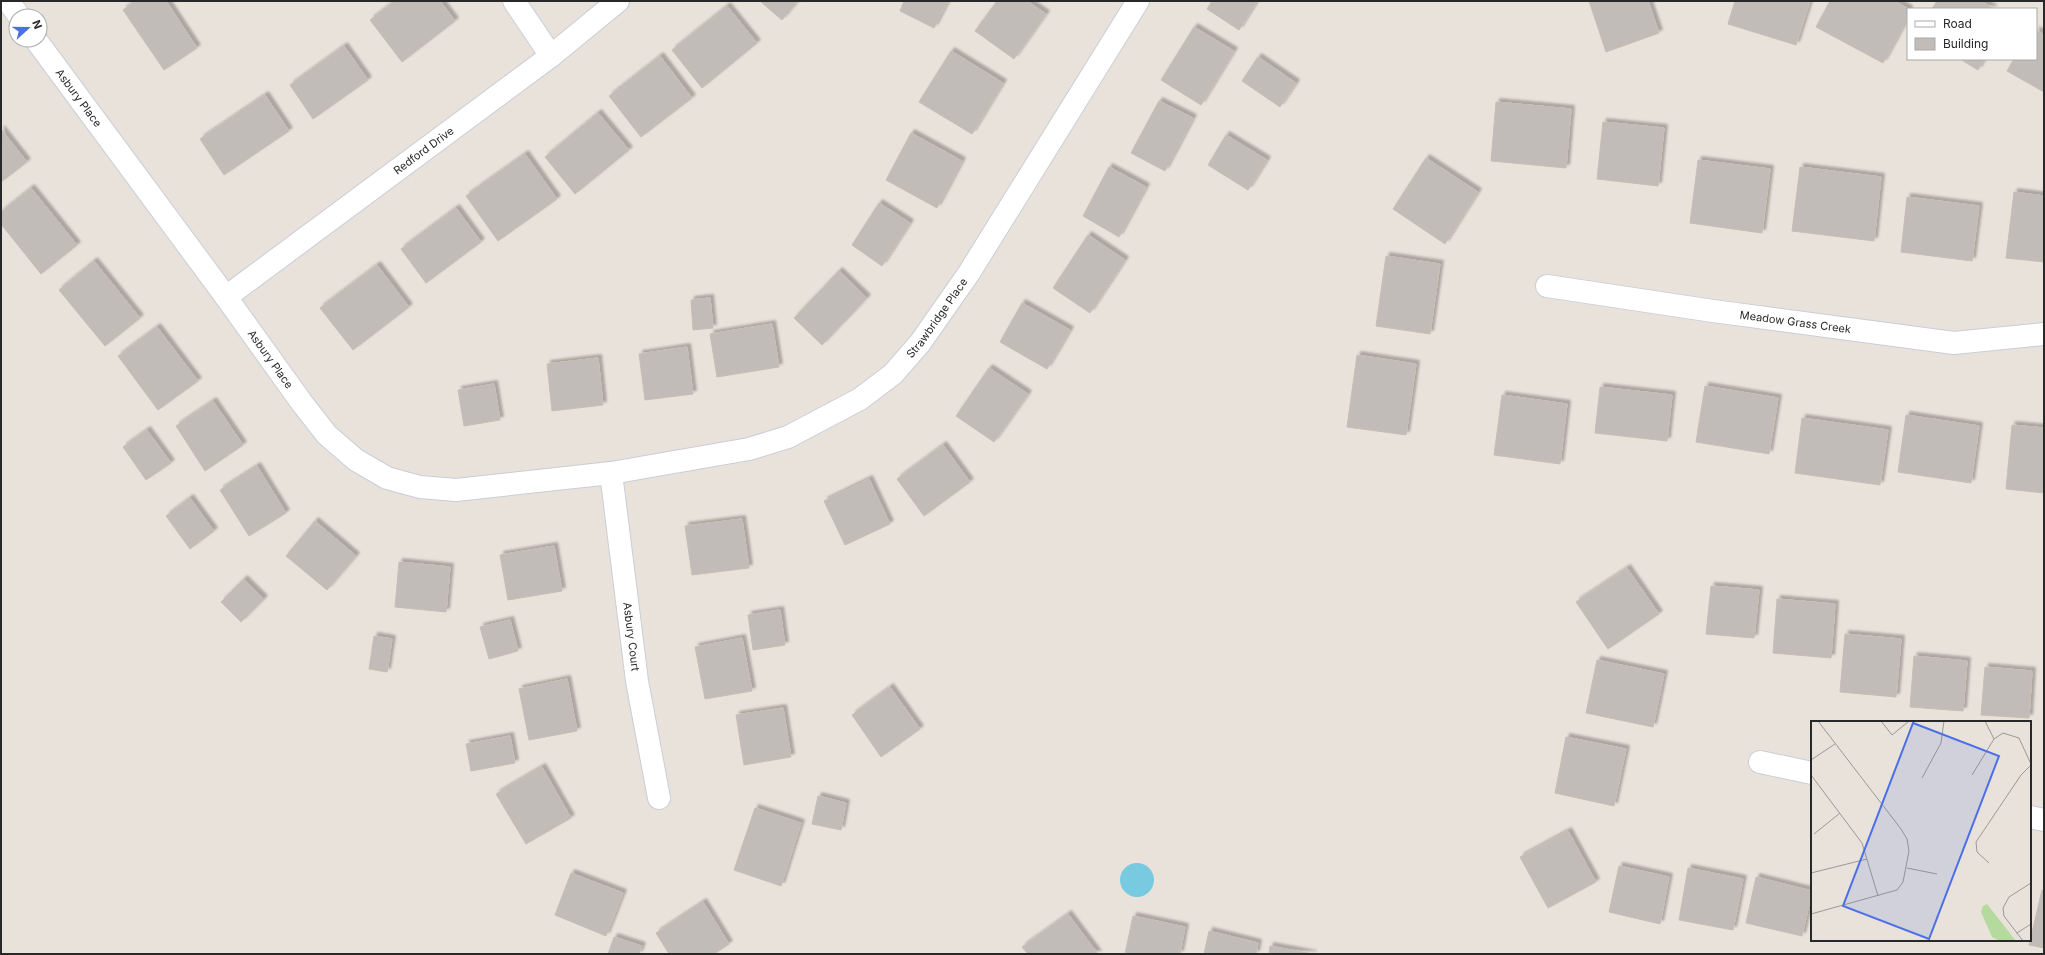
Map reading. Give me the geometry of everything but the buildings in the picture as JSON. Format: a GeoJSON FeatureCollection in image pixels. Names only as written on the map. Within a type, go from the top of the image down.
{"type":"FeatureCollection","features":[{"type":"Feature","properties":{"kind":"street"},"geometry":{"type":"LineString","coordinates":[[514,1],[551,56]]}},
{"type":"Feature","properties":{"kind":"street","name":"Redford Drive"},"geometry":{"type":"LineString","coordinates":[[226,296],[551,56],[618,1]]}},
{"type":"Feature","properties":{"kind":"street","name":"Strawbridge Place"},"geometry":{"type":"LineString","coordinates":[[611,473],[749,449],[788,437],[860,399],[893,374],[920,342],[969,273],[1138,1]]}},
{"type":"Feature","properties":{"kind":"street","name":"Asbury Place"},"geometry":{"type":"LineString","coordinates":[[42,48],[226,296],[302,403],[327,435],[356,460],[387,478],[420,487],[456,490],[611,473]]}},
{"type":"Feature","properties":{"kind":"street","name":"Meadow Grass Creek"},"geometry":{"type":"LineString","coordinates":[[1547,286],[1713,311],[1954,343],[2044,334]]}},
{"type":"Feature","properties":{"kind":"street","name":"Asbury Court"},"geometry":{"type":"LineString","coordinates":[[611,473],[637,681],[659,798]]}},
{"type":"Feature","properties":{"kind":"street"},"geometry":{"type":"LineString","coordinates":[[1760,762],[1811,773]]}},
{"type":"Feature","properties":{"kind":"street"},"geometry":{"type":"LineString","coordinates":[[2031,817],[2044,820]]}},
{"type":"Feature","properties":{"kind":"water"},"geometry":{"type":"Polygon","coordinates":[[[1134,863],[1140,863],[1144,864],[1151,870],[1154,880],[1153,887],[1147,894],[1140,897],[1134,897],[1130,896],[1123,890],[1120,883],[1120,877],[1121,873],[1127,866],[1134,863]]]}}]}
